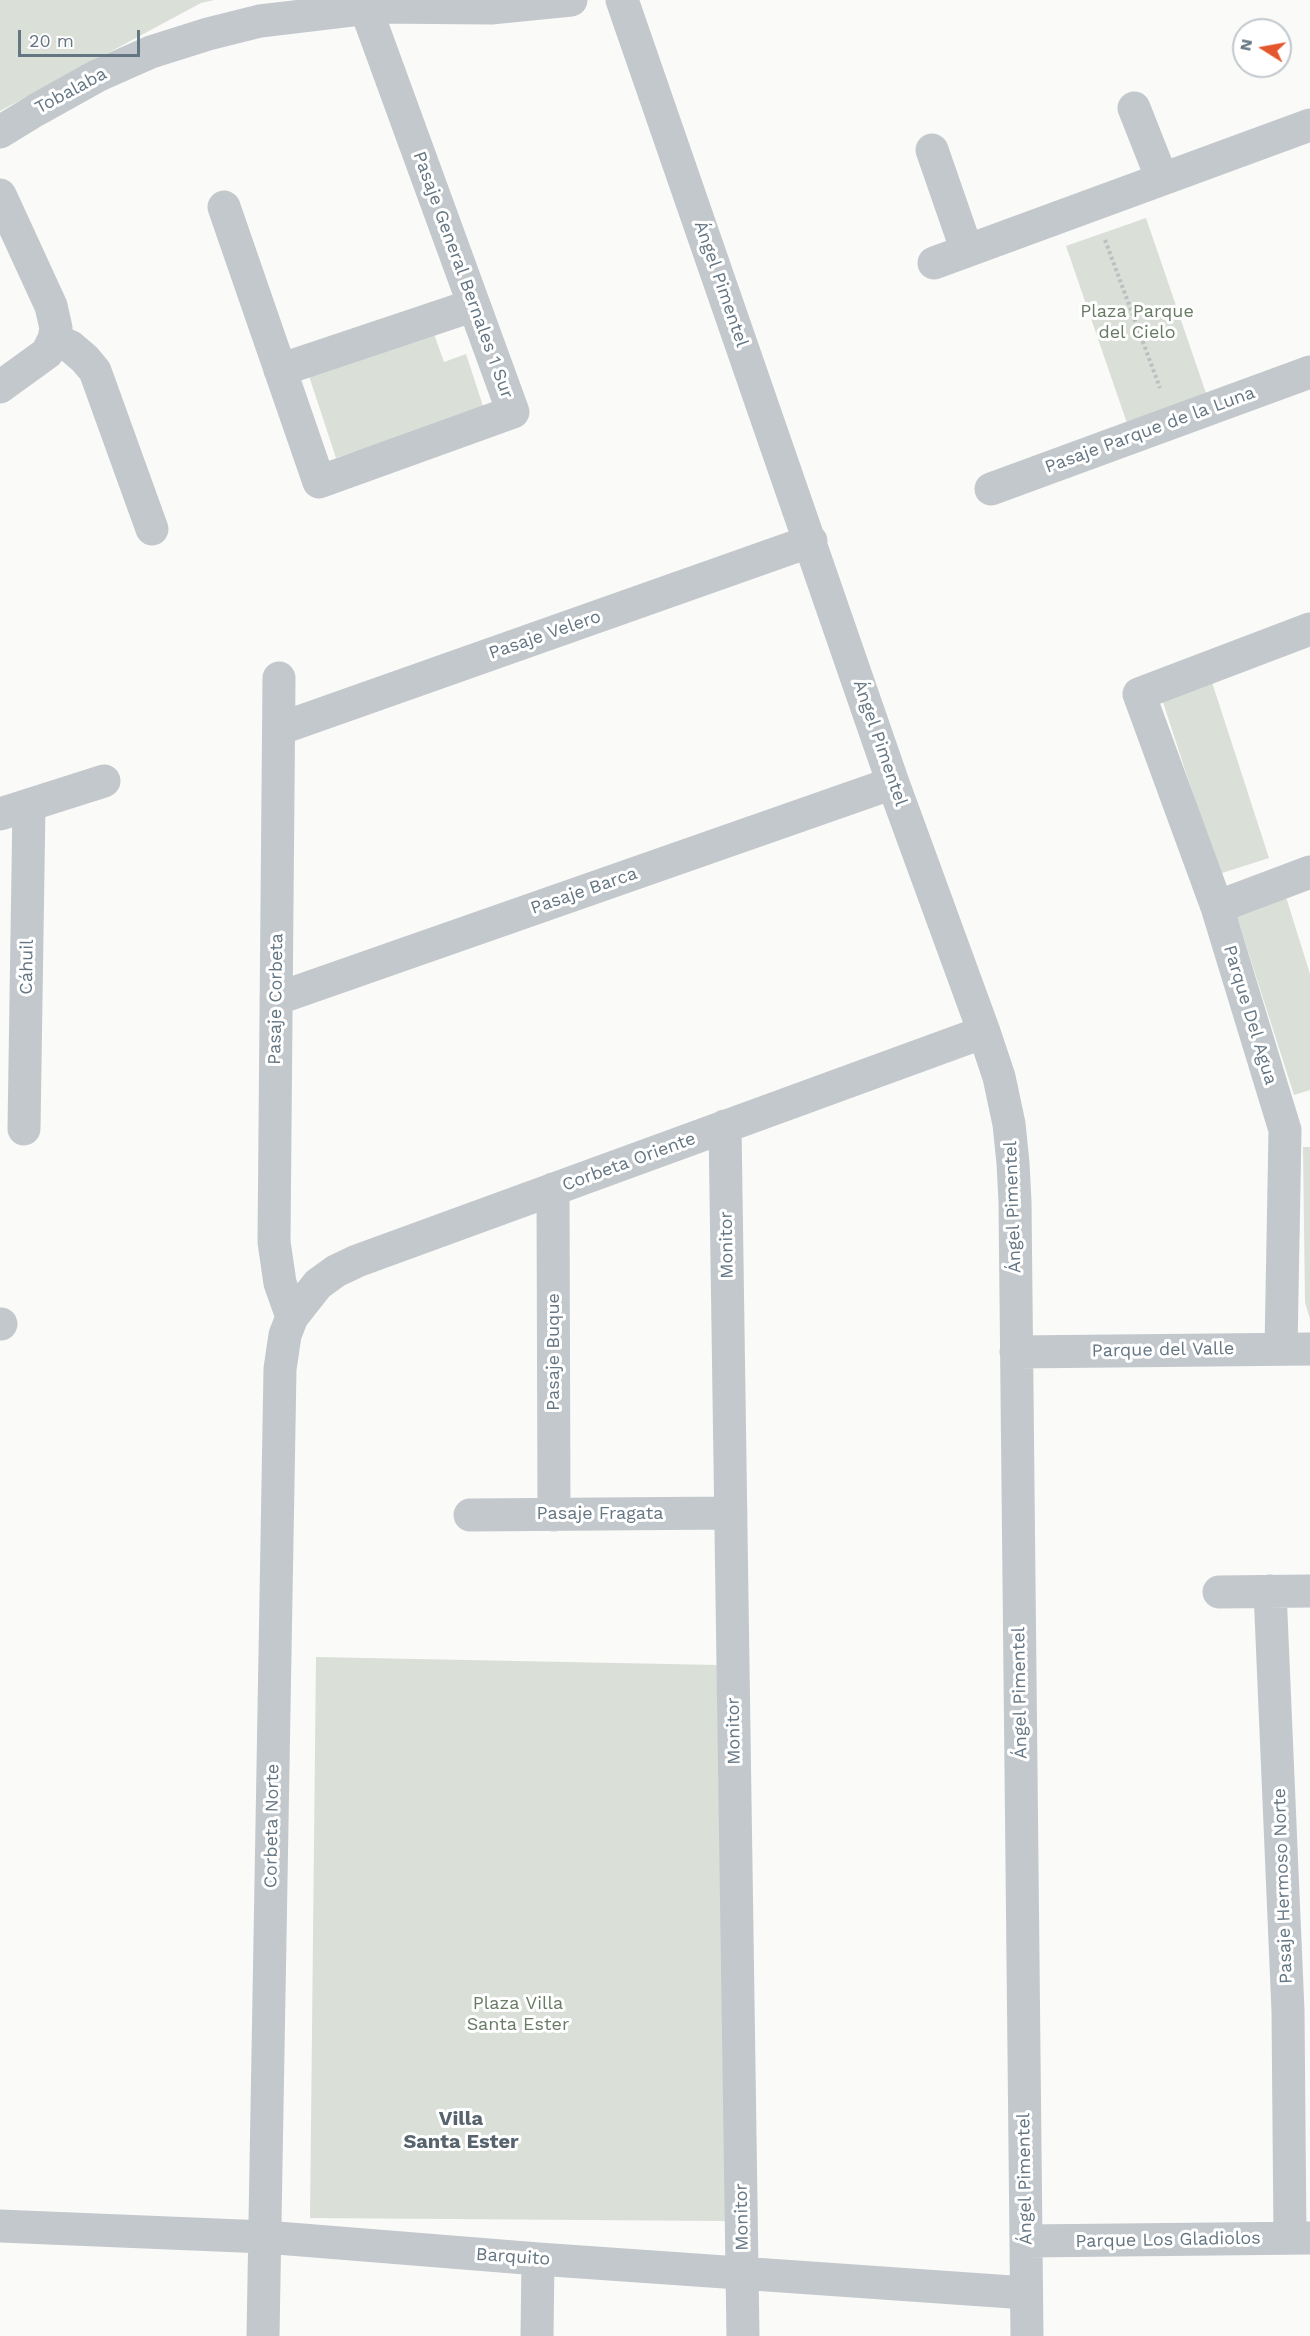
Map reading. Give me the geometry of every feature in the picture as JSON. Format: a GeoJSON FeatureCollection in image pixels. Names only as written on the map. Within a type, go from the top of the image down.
{"type":"FeatureCollection","features":[{"type":"Feature","properties":{"kind":"street","name":"Tobalaba"},"geometry":{"type":"LineString","coordinates":[[0,132],[97,76],[151,52],[260,21],[366,9],[491,8],[571,0]]}},
{"type":"Feature","properties":{"kind":"street","name":"Ángel Pimentel"},"geometry":{"type":"LineString","coordinates":[[622,0],[893,783],[984,1032],[999,1077],[1009,1124],[1013,1163],[1016,1352],[1027,2336]]}},
{"type":"Feature","properties":{"kind":"street","name":"Pasaje General Bernales 1 Sur"},"geometry":{"type":"LineString","coordinates":[[224,207],[320,482],[513,412],[366,9]]}},
{"type":"Feature","properties":{"kind":"street"},"geometry":{"type":"LineString","coordinates":[[1134,108],[1162,179]]}},
{"type":"Feature","properties":{"kind":"street"},"geometry":{"type":"LineString","coordinates":[[934,263],[1310,125]]}},
{"type":"Feature","properties":{"kind":"street"},"geometry":{"type":"LineString","coordinates":[[932,150],[967,250]]}},
{"type":"Feature","properties":{"kind":"street"},"geometry":{"type":"LineString","coordinates":[[0,195],[55,316],[56,328],[54,339],[47,353],[0,387]]}},
{"type":"Feature","properties":{"kind":"street"},"geometry":{"type":"LineString","coordinates":[[280,370],[474,305]]}},
{"type":"Feature","properties":{"kind":"street"},"geometry":{"type":"LineString","coordinates":[[54,339],[71,347],[85,359],[94,371],[152,529]]}},
{"type":"Feature","properties":{"kind":"street","name":"Pasaje Parque de la Luna"},"geometry":{"type":"LineString","coordinates":[[991,489],[1310,372]]}},
{"type":"Feature","properties":{"kind":"street","name":"Pasaje Velero"},"geometry":{"type":"LineString","coordinates":[[279,729],[810,541]]}},
{"type":"Feature","properties":{"kind":"street","name":"Parque Del Agua"},"geometry":{"type":"LineString","coordinates":[[1296,1349],[1297,1127],[1139,694],[1310,629]]}},
{"type":"Feature","properties":{"kind":"street","name":"Pasaje Corbeta"},"geometry":{"type":"LineString","coordinates":[[279,678],[274,1242],[280,1283],[292,1317]]}},
{"type":"Feature","properties":{"kind":"street"},"geometry":{"type":"LineString","coordinates":[[15,810],[104,781]]}},
{"type":"Feature","properties":{"kind":"street","name":"Pasaje Barca"},"geometry":{"type":"LineString","coordinates":[[276,999],[893,783]]}},
{"type":"Feature","properties":{"kind":"street","name":"Cáhuil"},"geometry":{"type":"LineString","coordinates":[[15,810],[13,1046],[24,1129]]}},
{"type":"Feature","properties":{"kind":"street"},"geometry":{"type":"LineString","coordinates":[[1217,907],[1310,872]]}},
{"type":"Feature","properties":{"kind":"street","name":"Corbeta Oriente"},"geometry":{"type":"LineString","coordinates":[[292,1317],[318,1284],[336,1271],[984,1032]]}},
{"type":"Feature","properties":{"kind":"street","name":"Monitor"},"geometry":{"type":"LineString","coordinates":[[725,1126],[743,2336]]}},
{"type":"Feature","properties":{"kind":"street","name":"Pasaje Buque"},"geometry":{"type":"LineString","coordinates":[[554,1189],[554,1515]]}},
{"type":"Feature","properties":{"kind":"street","name":"Corbeta Norte"},"geometry":{"type":"LineString","coordinates":[[263,2336],[280,1369],[285,1335],[292,1317]]}},
{"type":"Feature","properties":{"kind":"street","name":"Parque del Valle"},"geometry":{"type":"LineString","coordinates":[[1016,1352],[1296,1349]]}},
{"type":"Feature","properties":{"kind":"street","name":"Pasaje Fragata"},"geometry":{"type":"LineString","coordinates":[[470,1515],[731,1514]]}},
{"type":"Feature","properties":{"kind":"street"},"geometry":{"type":"LineString","coordinates":[[1219,1592],[1310,1591]]}},
{"type":"Feature","properties":{"kind":"street","name":"Pasaje Hermoso Norte"},"geometry":{"type":"LineString","coordinates":[[1270,1592],[1299,2011],[1288,2180],[1300,2238]]}},
{"type":"Feature","properties":{"kind":"street","name":"Barquito"},"geometry":{"type":"LineString","coordinates":[[0,2226],[265,2237],[538,2259],[1026,2293]]}},
{"type":"Feature","properties":{"kind":"street","name":"Parque Los Gladiolos"},"geometry":{"type":"LineString","coordinates":[[1026,2241],[1300,2238]]}},
{"type":"Feature","properties":{"kind":"street"},"geometry":{"type":"LineString","coordinates":[[537,2336],[538,2259]]}},
{"type":"Feature","properties":{"kind":"path"},"geometry":{"type":"LineString","coordinates":[[1092,205],[1172,422]]}},
{"type":"Feature","properties":{"kind":"green space"},"geometry":{"type":"Polygon","coordinates":[[[0,0],[214,0],[201,3],[0,111],[0,0]]]}},
{"type":"Feature","properties":{"kind":"green space","name":"Plaza Parque del Cielo"},"geometry":{"type":"Polygon","coordinates":[[[1146,218],[1208,399],[1128,426],[1066,246],[1146,218]]]}},
{"type":"Feature","properties":{"kind":"green space"},"geometry":{"type":"Polygon","coordinates":[[[433,331],[444,362],[466,354],[484,409],[336,458],[308,373],[433,331]]]}},
{"type":"Feature","properties":{"kind":"green space"},"geometry":{"type":"Polygon","coordinates":[[[1210,676],[1269,858],[1219,874],[1160,693],[1210,676]]]}},
{"type":"Feature","properties":{"kind":"green space"},"geometry":{"type":"Polygon","coordinates":[[[1286,897],[1310,974],[1310,1090],[1294,1095],[1236,914],[1286,897]]]}},
{"type":"Feature","properties":{"kind":"green space"},"geometry":{"type":"Polygon","coordinates":[[[1303,1147],[1310,1147],[1310,1319],[1305,1302],[1303,1147]]]}},
{"type":"Feature","properties":{"kind":"green space","name":"Plaza Villa Santa Ester"},"geometry":{"type":"Polygon","coordinates":[[[316,1657],[717,1665],[726,2221],[310,2218],[316,1657]]]}},
{"type":"Feature","properties":{"kind":"district","name":"Villa Santa Ester"},"geometry":{"type":"Point","coordinates":[461,2130]}}]}
